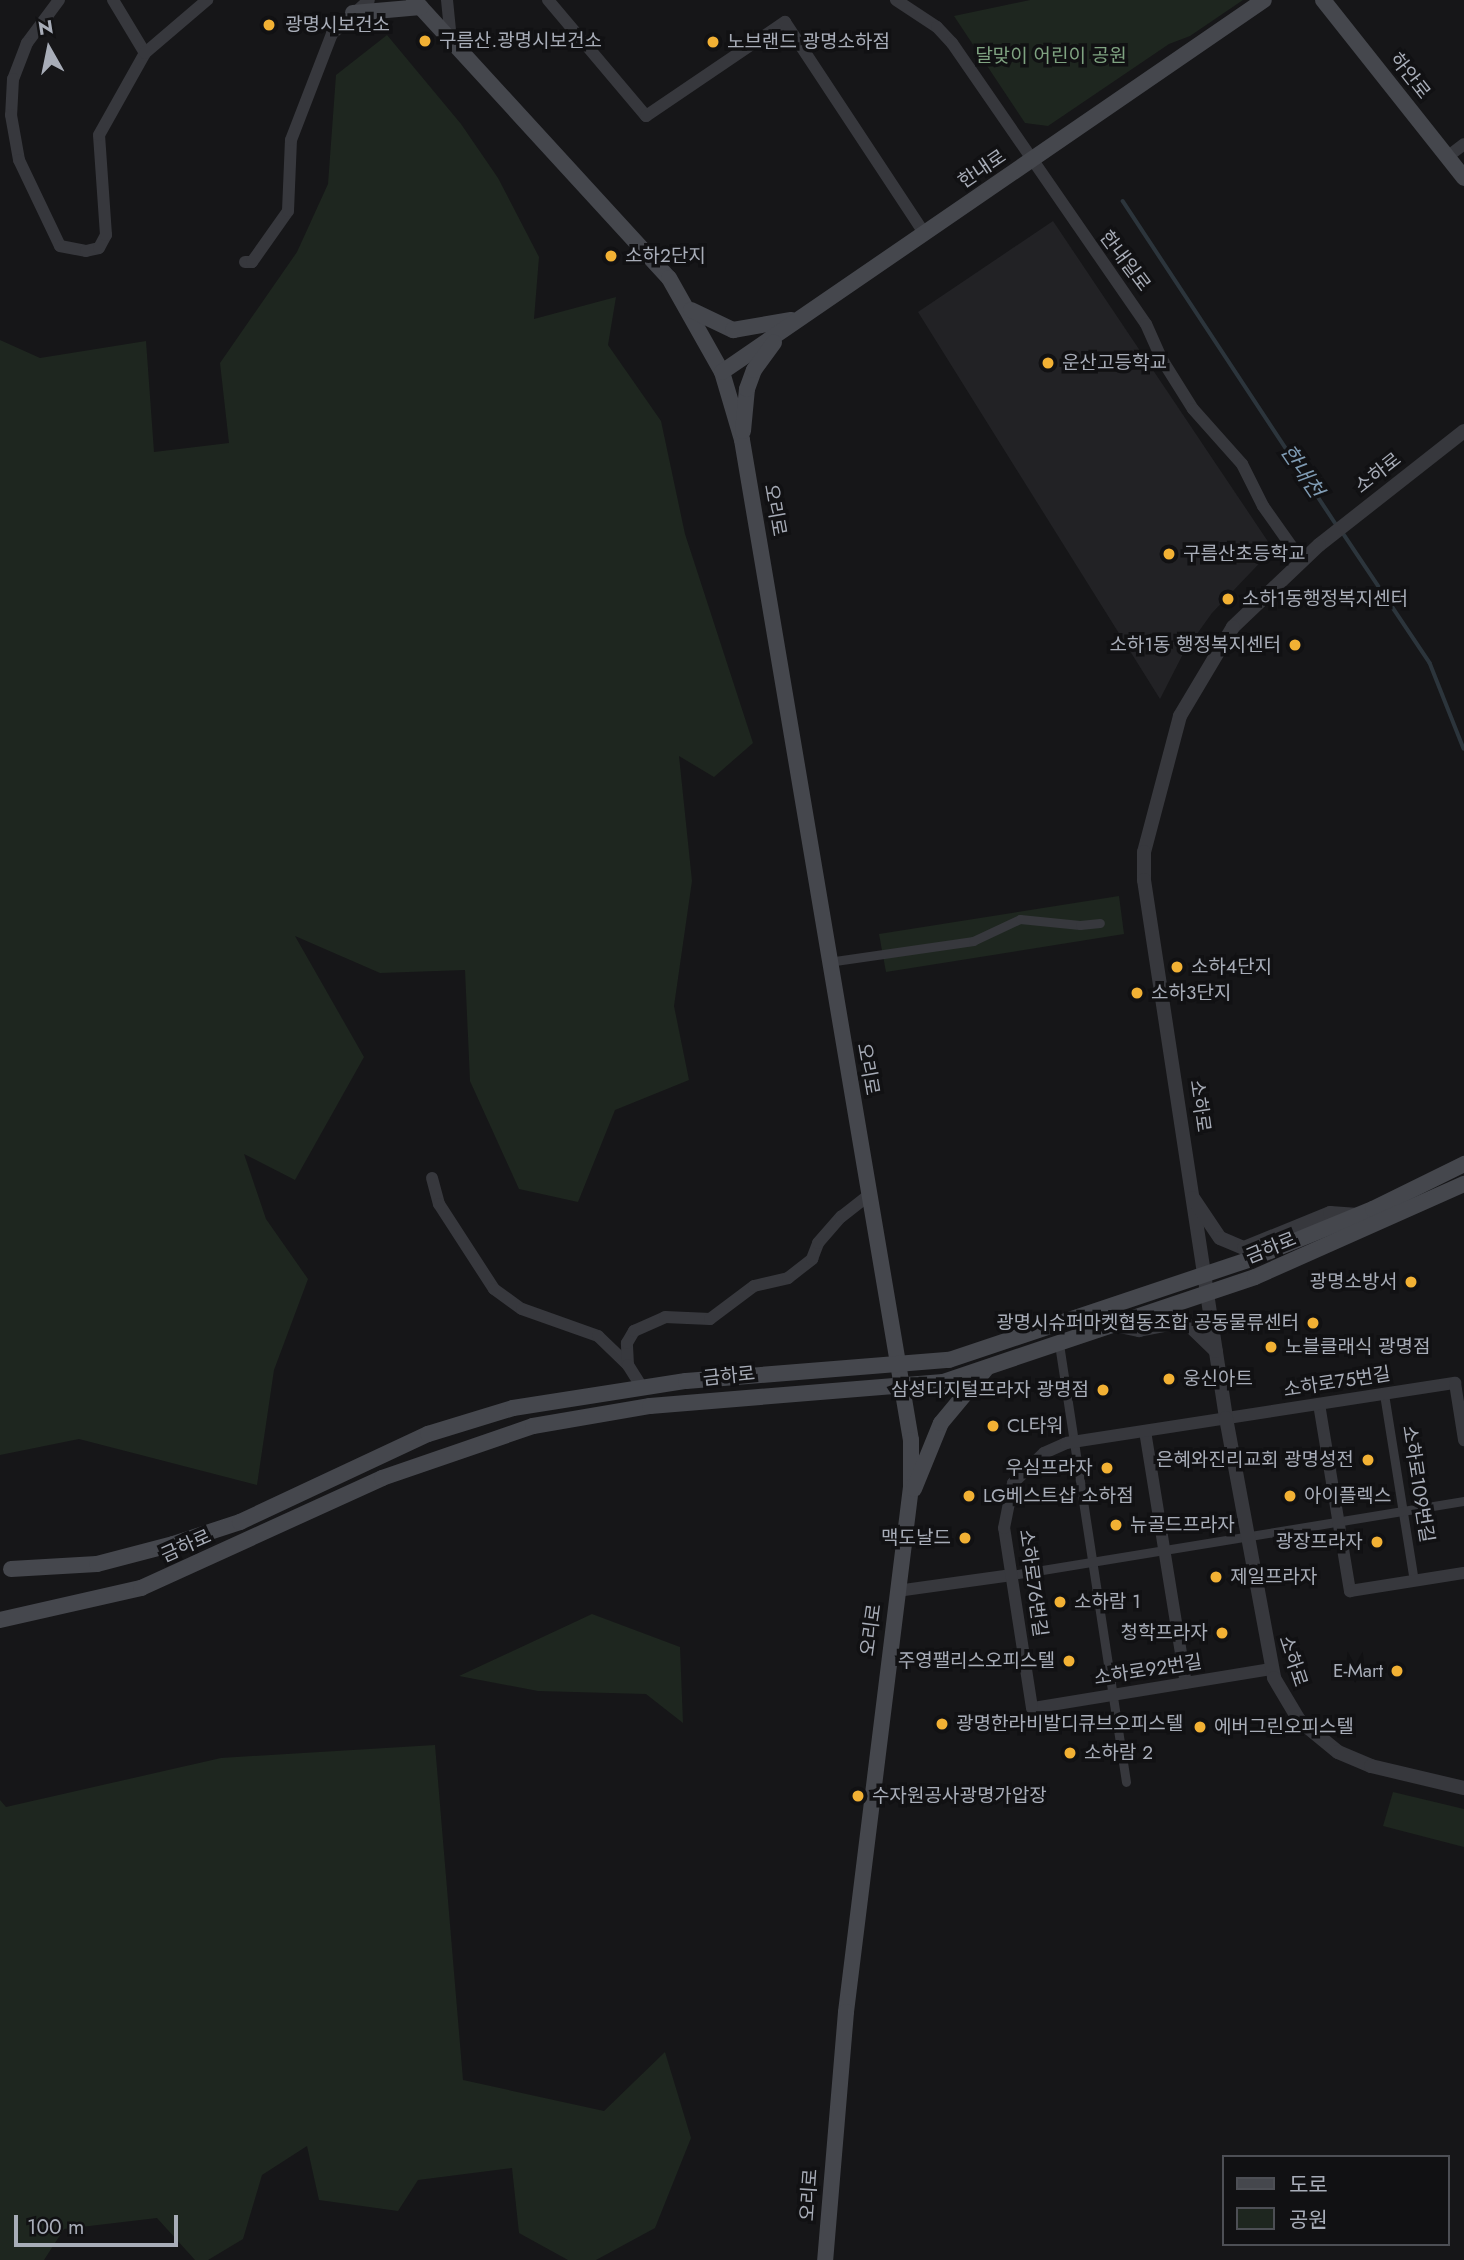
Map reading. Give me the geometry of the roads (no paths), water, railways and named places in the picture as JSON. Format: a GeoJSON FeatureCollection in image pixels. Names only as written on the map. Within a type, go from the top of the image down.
{"type":"FeatureCollection","features":[{"type":"Feature","properties":{"kind":"main road","name":"한내로"},"geometry":{"type":"LineString","coordinates":[[722,372],[1264,0]]}},
{"type":"Feature","properties":{"kind":"main road","name":"하안로"},"geometry":{"type":"LineString","coordinates":[[1323,0],[1464,178]]}},
{"type":"Feature","properties":{"kind":"main road"},"geometry":{"type":"LineString","coordinates":[[1333,0],[1346,28]]}},
{"type":"Feature","properties":{"kind":"main road"},"geometry":{"type":"LineString","coordinates":[[353,13],[418,4]]}},
{"type":"Feature","properties":{"kind":"main road","name":"오리로"},"geometry":{"type":"LineString","coordinates":[[418,4],[669,278],[691,310],[722,372],[742,440],[828,962],[902,1364],[911,1440],[909,1501],[865,1833],[825,2260]]}},
{"type":"Feature","properties":{"kind":"main road"},"geometry":{"type":"LineString","coordinates":[[691,310],[733,330],[800,318]]}},
{"type":"Feature","properties":{"kind":"main road"},"geometry":{"type":"LineString","coordinates":[[742,440],[754,370],[769,347],[800,318]]}},
{"type":"Feature","properties":{"kind":"main road","name":"금하로"},"geometry":{"type":"LineString","coordinates":[[11,1569],[97,1564],[173,1544],[240,1522],[379,1455],[478,1417],[642,1387],[949,1360],[1205,1276],[1360,1215],[1464,1164]]}},
{"type":"Feature","properties":{"kind":"main road","name":"금하로"},"geometry":{"type":"LineString","coordinates":[[0,1620],[141,1588],[382,1478],[522,1429],[650,1406],[943,1382],[1208,1294],[1348,1239],[1464,1184]]}},
{"type":"Feature","properties":{"kind":"main road"},"geometry":{"type":"LineString","coordinates":[[909,1501],[941,1423],[987,1367]]}},
{"type":"Feature","properties":{"kind":"street"},"geometry":{"type":"LineString","coordinates":[[59,0],[27,43],[13,79],[11,115],[19,160],[61,246],[86,251],[99,248],[106,235],[99,135],[145,53],[207,0]]}},
{"type":"Feature","properties":{"kind":"street"},"geometry":{"type":"LineString","coordinates":[[113,0],[145,53]]}},
{"type":"Feature","properties":{"kind":"street"},"geometry":{"type":"LineString","coordinates":[[245,262],[251,262],[284,222],[291,140],[332,34],[369,0]]}},
{"type":"Feature","properties":{"kind":"street"},"geometry":{"type":"LineString","coordinates":[[447,0],[444,13],[451,40]]}},
{"type":"Feature","properties":{"kind":"street"},"geometry":{"type":"LineString","coordinates":[[548,0],[646,116],[785,22],[924,233]]}},
{"type":"Feature","properties":{"kind":"street","name":"한내일로"},"geometry":{"type":"LineString","coordinates":[[896,0],[937,27],[952,43],[1146,324],[1161,358],[1193,409],[1242,464],[1263,506],[1302,561]]}},
{"type":"Feature","properties":{"kind":"street"},"geometry":{"type":"LineString","coordinates":[[1447,157],[1464,144]]}},
{"type":"Feature","properties":{"kind":"street","name":"소하로"},"geometry":{"type":"LineString","coordinates":[[1460,1786],[1371,1766],[1326,1745],[1289,1706],[1271,1669],[1245,1537],[1144,880],[1148,824],[1180,716],[1203,670],[1233,627],[1319,545],[1464,431]]}},
{"type":"Feature","properties":{"kind":"street"},"geometry":{"type":"LineString","coordinates":[[828,962],[973,941],[1020,919],[1100,923]]}},
{"type":"Feature","properties":{"kind":"street"},"geometry":{"type":"LineString","coordinates":[[432,1178],[439,1203],[494,1289],[522,1309],[598,1336],[628,1365],[642,1387]]}},
{"type":"Feature","properties":{"kind":"street"},"geometry":{"type":"LineString","coordinates":[[628,1365],[627,1343],[634,1331],[665,1317],[710,1319],[754,1286],[788,1278],[812,1259],[818,1243],[841,1217],[869,1195]]}},
{"type":"Feature","properties":{"kind":"street"},"geometry":{"type":"LineString","coordinates":[[1194,1198],[1220,1238],[1244,1248],[1329,1213],[1360,1215]]}},
{"type":"Feature","properties":{"kind":"street"},"geometry":{"type":"LineString","coordinates":[[1115,1325],[1139,1330],[1176,1323],[1190,1326],[1216,1351]]}},
{"type":"Feature","properties":{"kind":"street"},"geometry":{"type":"LineString","coordinates":[[1059,1344],[1126,1782]]}},
{"type":"Feature","properties":{"kind":"street"},"geometry":{"type":"LineString","coordinates":[[1459,1382],[1464,1440]]}},
{"type":"Feature","properties":{"kind":"street","name":"소하로75번길"},"geometry":{"type":"LineString","coordinates":[[1226,1418],[1459,1382]]}},
{"type":"Feature","properties":{"kind":"street","name":"소하로109번길"},"geometry":{"type":"LineString","coordinates":[[1384,1394],[1414,1581]]}},
{"type":"Feature","properties":{"kind":"street"},"geometry":{"type":"LineString","coordinates":[[1320,1404],[1350,1591],[1464,1573]]}},
{"type":"Feature","properties":{"kind":"street","name":"소하로76번길"},"geometry":{"type":"LineString","coordinates":[[1032,1708],[1004,1528],[1013,1483],[1044,1452],[1073,1442],[1226,1418]]}},
{"type":"Feature","properties":{"kind":"street"},"geometry":{"type":"LineString","coordinates":[[1145,1431],[1185,1683]]}},
{"type":"Feature","properties":{"kind":"street"},"geometry":{"type":"LineString","coordinates":[[897,1591],[1464,1502]]}},
{"type":"Feature","properties":{"kind":"street","name":"소하로92번길"},"geometry":{"type":"LineString","coordinates":[[1032,1708],[1271,1669]]}},
{"type":"Feature","properties":{"kind":"waterway","name":"한내천"},"geometry":{"type":"LineString","coordinates":[[1123,201],[1338,527]]}},
{"type":"Feature","properties":{"kind":"waterway","name":"한내천"},"geometry":{"type":"LineString","coordinates":[[1343,533],[1430,663],[1464,749]]}},
{"type":"Feature","properties":{"kind":"place","name":"광명시보건소"},"geometry":{"type":"Point","coordinates":[269,25]}},
{"type":"Feature","properties":{"kind":"place","name":"구름산.광명시보건소"},"geometry":{"type":"Point","coordinates":[425,41]}},
{"type":"Feature","properties":{"kind":"place","name":"노브랜드 광명소하점"},"geometry":{"type":"Point","coordinates":[713,42]}},
{"type":"Feature","properties":{"kind":"place","name":"소하2단지"},"geometry":{"type":"Point","coordinates":[611,256]}},
{"type":"Feature","properties":{"kind":"place","name":"운산고등학교"},"geometry":{"type":"Point","coordinates":[1048,363]}},
{"type":"Feature","properties":{"kind":"place","name":"구름산초등학교"},"geometry":{"type":"Point","coordinates":[1169,554]}},
{"type":"Feature","properties":{"kind":"place","name":"소하1동행정복지센터"},"geometry":{"type":"Point","coordinates":[1228,599]}},
{"type":"Feature","properties":{"kind":"place","name":"소하1동 행정복지센터"},"geometry":{"type":"Point","coordinates":[1295,645]}},
{"type":"Feature","properties":{"kind":"place","name":"소하4단지"},"geometry":{"type":"Point","coordinates":[1177,967]}},
{"type":"Feature","properties":{"kind":"place","name":"소하3단지"},"geometry":{"type":"Point","coordinates":[1137,993]}},
{"type":"Feature","properties":{"kind":"place","name":"광명소방서"},"geometry":{"type":"Point","coordinates":[1411,1282]}},
{"type":"Feature","properties":{"kind":"place","name":"광명시슈퍼마켓협동조합 공동물류센터"},"geometry":{"type":"Point","coordinates":[1313,1323]}},
{"type":"Feature","properties":{"kind":"place","name":"노블클래식 광명점"},"geometry":{"type":"Point","coordinates":[1271,1347]}},
{"type":"Feature","properties":{"kind":"place","name":"웅신아트"},"geometry":{"type":"Point","coordinates":[1169,1379]}},
{"type":"Feature","properties":{"kind":"place","name":"삼성디지털프라자 광명점"},"geometry":{"type":"Point","coordinates":[1103,1390]}},
{"type":"Feature","properties":{"kind":"place","name":"CL타워"},"geometry":{"type":"Point","coordinates":[993,1426]}},
{"type":"Feature","properties":{"kind":"place","name":"은혜와진리교회 광명성전"},"geometry":{"type":"Point","coordinates":[1368,1460]}},
{"type":"Feature","properties":{"kind":"place","name":"우심프라자"},"geometry":{"type":"Point","coordinates":[1107,1468]}},
{"type":"Feature","properties":{"kind":"place","name":"LG베스트샵 소하점"},"geometry":{"type":"Point","coordinates":[969,1496]}},
{"type":"Feature","properties":{"kind":"place","name":"아이플렉스"},"geometry":{"type":"Point","coordinates":[1290,1496]}},
{"type":"Feature","properties":{"kind":"place","name":"뉴골드프라자"},"geometry":{"type":"Point","coordinates":[1116,1525]}},
{"type":"Feature","properties":{"kind":"place","name":"맥도날드"},"geometry":{"type":"Point","coordinates":[965,1538]}},
{"type":"Feature","properties":{"kind":"place","name":"광장프라자"},"geometry":{"type":"Point","coordinates":[1377,1542]}},
{"type":"Feature","properties":{"kind":"place","name":"제일프라자"},"geometry":{"type":"Point","coordinates":[1216,1577]}},
{"type":"Feature","properties":{"kind":"place","name":"소하람 1"},"geometry":{"type":"Point","coordinates":[1060,1602]}},
{"type":"Feature","properties":{"kind":"place","name":"청학프라자"},"geometry":{"type":"Point","coordinates":[1222,1633]}},
{"type":"Feature","properties":{"kind":"place","name":"주영팰리스오피스텔"},"geometry":{"type":"Point","coordinates":[1069,1661]}},
{"type":"Feature","properties":{"kind":"place","name":"E-Mart"},"geometry":{"type":"Point","coordinates":[1397,1671]}},
{"type":"Feature","properties":{"kind":"place","name":"광명한라비발디큐브오피스텔"},"geometry":{"type":"Point","coordinates":[942,1724]}},
{"type":"Feature","properties":{"kind":"place","name":"에버그린오피스텔"},"geometry":{"type":"Point","coordinates":[1200,1727]}},
{"type":"Feature","properties":{"kind":"place","name":"소하람 2"},"geometry":{"type":"Point","coordinates":[1070,1753]}},
{"type":"Feature","properties":{"kind":"place","name":"수자원공사광명가압장"},"geometry":{"type":"Point","coordinates":[858,1796]}},
{"type":"Feature","properties":{"kind":"park label","name":"달맞이 어린이 공원"},"geometry":{"type":"Point","coordinates":[1051,56]}}]}
